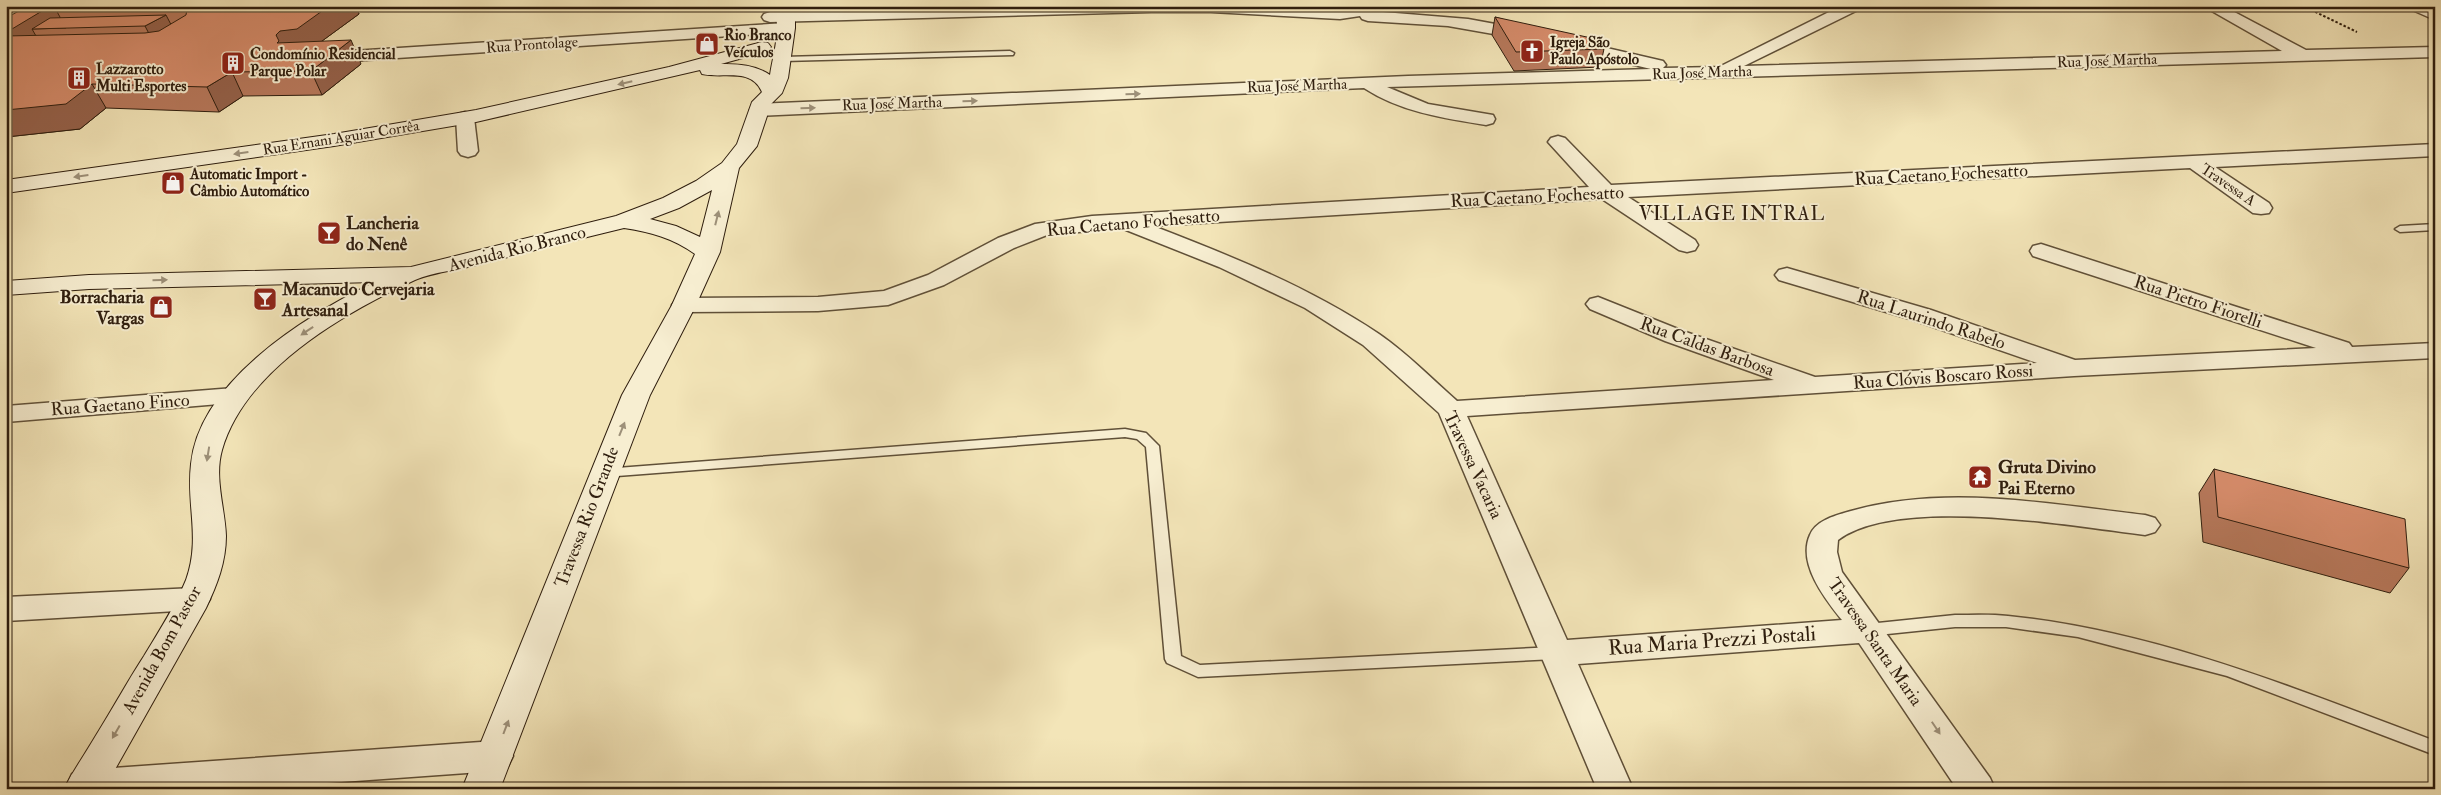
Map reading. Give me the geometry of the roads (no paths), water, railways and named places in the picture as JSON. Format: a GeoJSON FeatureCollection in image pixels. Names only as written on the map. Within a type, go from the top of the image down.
{"type":"FeatureCollection","features":[{"type":"Feature","properties":{"kind":"main road","name":"Avenida Rio Branco"},"geometry":{"type":"LineString","coordinates":[[6,288],[88,282],[411,274],[624,221],[671,203],[704,186],[729,167],[747,146],[764,101],[779,78],[784,59],[776,21]]}},
{"type":"Feature","properties":{"kind":"main road","name":"Rua Ernani Aguiar Corrêa"},"geometry":{"type":"LineString","coordinates":[[672,72],[776,21]]}},
{"type":"Feature","properties":{"kind":"main road"},"geometry":{"type":"LineString","coordinates":[[764,101],[757,87],[756,73],[776,21]]}},
{"type":"Feature","properties":{"kind":"main road","name":"Rua Ernani Aguiar Corrêa"},"geometry":{"type":"LineString","coordinates":[[6,187],[334,140],[466,118],[672,72],[718,69],[756,73]]}},
{"type":"Feature","properties":{"kind":"main road","name":"Travessa Rio Grande"},"geometry":{"type":"LineString","coordinates":[[481,789],[636,395],[684,305],[708,252],[729,167]]}},
{"type":"Feature","properties":{"kind":"main road"},"geometry":{"type":"LineString","coordinates":[[624,221],[673,231],[688,237],[708,252]]}},
{"type":"Feature","properties":{"kind":"main road","name":"Avenida Bom Pastor"},"geometry":{"type":"LineString","coordinates":[[84,787],[194,600],[207,562],[211,525],[205,487],[207,451],[219,419],[234,396],[264,365],[296,338],[369,294],[411,274]]}},
{"type":"Feature","properties":{"kind":"street"},"geometry":{"type":"LineString","coordinates":[[1340,14],[1389,6]]}},
{"type":"Feature","properties":{"kind":"street"},"geometry":{"type":"LineString","coordinates":[[1717,72],[1854,6]]}},
{"type":"Feature","properties":{"kind":"street"},"geometry":{"type":"LineString","coordinates":[[2210,6],[2303,55]]}},
{"type":"Feature","properties":{"kind":"street"},"geometry":{"type":"LineString","coordinates":[[2416,6],[2435,15]]}},
{"type":"Feature","properties":{"kind":"street","name":"Rua Prontolage"},"geometry":{"type":"LineString","coordinates":[[306,59],[776,21],[1151,7],[1211,7],[1340,14]]}},
{"type":"Feature","properties":{"kind":"street"},"geometry":{"type":"LineString","coordinates":[[1340,14],[1432,18],[1476,23],[1693,73]]}},
{"type":"Feature","properties":{"kind":"street","name":"Rua José Martha"},"geometry":{"type":"LineString","coordinates":[[764,101],[2435,52]]}},
{"type":"Feature","properties":{"kind":"street"},"geometry":{"type":"LineString","coordinates":[[1368,83],[1389,97],[1420,109],[1486,118]]}},
{"type":"Feature","properties":{"kind":"street"},"geometry":{"type":"LineString","coordinates":[[466,118],[468,151]]}},
{"type":"Feature","properties":{"kind":"street"},"geometry":{"type":"LineString","coordinates":[[1558,142],[1606,192],[1687,245]]}},
{"type":"Feature","properties":{"kind":"street","name":"Rua Caetano Fochesatto"},"geometry":{"type":"LineString","coordinates":[[684,305],[818,304],[888,298],[936,280],[1006,243],[1043,229],[1120,220],[1606,192],[2435,150]]}},
{"type":"Feature","properties":{"kind":"street","name":"Travessa A"},"geometry":{"type":"LineString","coordinates":[[2194,162],[2262,208]]}},
{"type":"Feature","properties":{"kind":"street","name":"Travessa Vacaria"},"geometry":{"type":"LineString","coordinates":[[1120,220],[1227,262],[1313,303],[1372,340],[1451,409],[1555,653],[1616,789]]}},
{"type":"Feature","properties":{"kind":"street","name":"Rua Pietro Fiorelli"},"geometry":{"type":"LineString","coordinates":[[2041,251],[2354,353]]}},
{"type":"Feature","properties":{"kind":"street","name":"Rua Laurindo Rabelo"},"geometry":{"type":"LineString","coordinates":[[1787,275],[1922,315],[2074,368]]}},
{"type":"Feature","properties":{"kind":"street","name":"Rua Caldas Barbosa"},"geometry":{"type":"LineString","coordinates":[[1598,304],[1674,336],[1817,386]]}},
{"type":"Feature","properties":{"kind":"street","name":"Rua Clóvis Boscaro Rossi"},"geometry":{"type":"LineString","coordinates":[[1451,409],[2074,368],[2435,350]]}},
{"type":"Feature","properties":{"kind":"street","name":"Rua Gaetano Finco"},"geometry":{"type":"LineString","coordinates":[[6,414],[234,396]]}},
{"type":"Feature","properties":{"kind":"street","name":"Travessa Santa Maria"},"geometry":{"type":"LineString","coordinates":[[1978,789],[1868,630],[1845,602],[1827,573],[1822,552],[1824,536],[1841,524],[1875,513],[1930,508],[1997,509],[2145,525]]}},
{"type":"Feature","properties":{"kind":"street"},"geometry":{"type":"LineString","coordinates":[[6,609],[194,600]]}},
{"type":"Feature","properties":{"kind":"street","name":"Rua Maria Prezzi Postali"},"geometry":{"type":"LineString","coordinates":[[1555,653],[1868,630]]}},
{"type":"Feature","properties":{"kind":"street"},"geometry":{"type":"LineString","coordinates":[[84,787],[495,756]]}},
{"type":"Feature","properties":{"kind":"lane"},"geometry":{"type":"LineString","coordinates":[[784,59],[1010,54]]}},
{"type":"Feature","properties":{"kind":"lane"},"geometry":{"type":"LineString","coordinates":[[2400,229],[2435,227]]}},
{"type":"Feature","properties":{"kind":"lane"},"geometry":{"type":"LineString","coordinates":[[604,473],[1125,433],[1141,436],[1152,446],[1173,658],[1198,671],[1555,653]]}},
{"type":"Feature","properties":{"kind":"lane"},"geometry":{"type":"LineString","coordinates":[[1868,630],[1955,621],[2006,622],[2078,631],[2230,671],[2435,748]]}},
{"type":"Feature","properties":{"kind":"place","name":"Rio Branco Veículos"},"geometry":{"type":"Point","coordinates":[707,44]}},
{"type":"Feature","properties":{"kind":"place","name":"Igreja São Paulo Apóstolo"},"geometry":{"type":"Point","coordinates":[1532,51]}},
{"type":"Feature","properties":{"kind":"place","name":"Condomínio Residencial Parque Polar"},"geometry":{"type":"Point","coordinates":[233,63]}},
{"type":"Feature","properties":{"kind":"place","name":"Lazzarotto Multi Esportes"},"geometry":{"type":"Point","coordinates":[79,78]}},
{"type":"Feature","properties":{"kind":"place","name":"Automatic Import - Câmbio Automático"},"geometry":{"type":"Point","coordinates":[173,183]}},
{"type":"Feature","properties":{"kind":"place","name":"Lancheria do Nenê"},"geometry":{"type":"Point","coordinates":[329,233]}},
{"type":"Feature","properties":{"kind":"place","name":"Macanudo Cervejaria Artesanal"},"geometry":{"type":"Point","coordinates":[265,299]}},
{"type":"Feature","properties":{"kind":"place","name":"Borracharia Vargas"},"geometry":{"type":"Point","coordinates":[161,307]}},
{"type":"Feature","properties":{"kind":"place","name":"Gruta Divino Pai Eterno"},"geometry":{"type":"Point","coordinates":[1980,477]}},
{"type":"Feature","properties":{"kind":"district","name":"VILLAGE INTRAL"},"geometry":{"type":"Point","coordinates":[1732,214]}}]}
